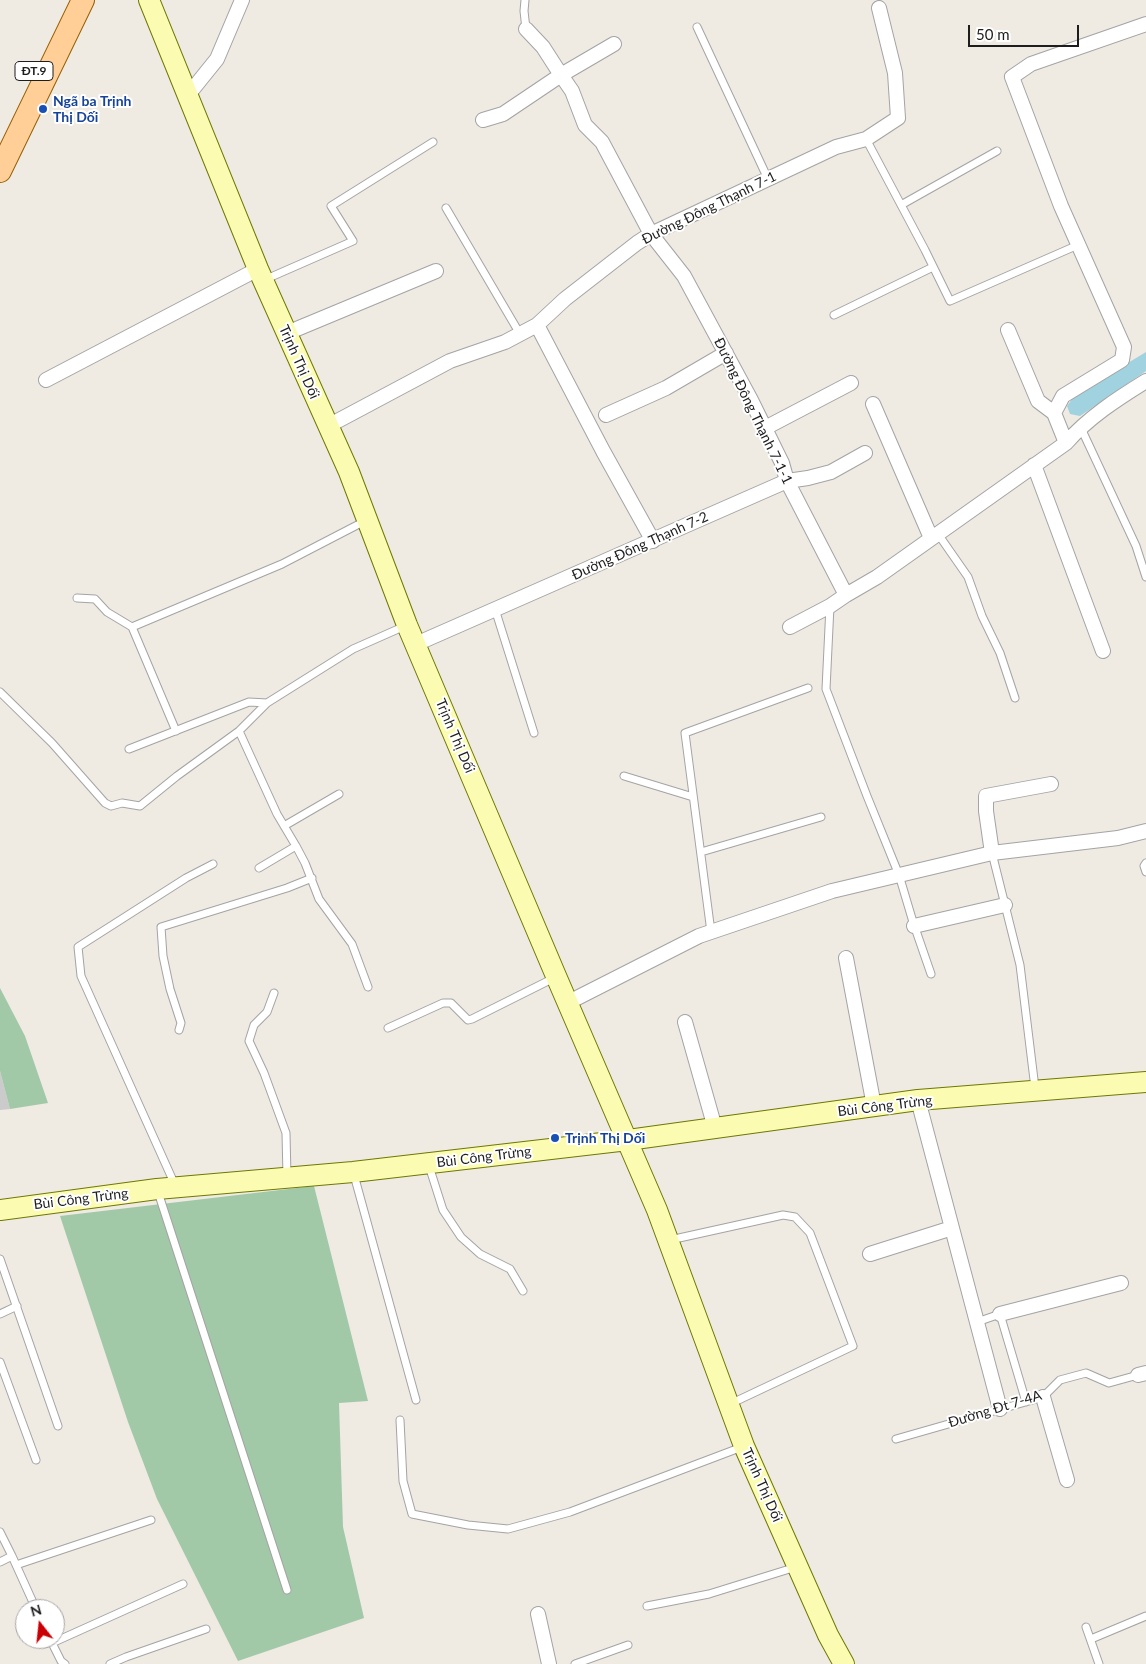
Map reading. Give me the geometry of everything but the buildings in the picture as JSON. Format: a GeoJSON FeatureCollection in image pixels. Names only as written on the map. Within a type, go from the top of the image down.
{"type":"FeatureCollection","features":[{"type":"Feature","properties":{"kind":"main road","name":"ĐT.9"},"geometry":{"type":"LineString","coordinates":[[0,142],[67,0]]}},
{"type":"Feature","properties":{"kind":"main road","name":"ĐT.9"},"geometry":{"type":"LineString","coordinates":[[0,171],[83,0]]}},
{"type":"Feature","properties":{"kind":"street","name":"Trịnh Thị Dối"},"geometry":{"type":"LineString","coordinates":[[149,0],[261,274],[349,472],[408,625],[556,976],[628,1140],[669,1240],[744,1446],[828,1635],[844,1664]]}},
{"type":"Feature","properties":{"kind":"street"},"geometry":{"type":"LineString","coordinates":[[188,95],[217,59],[242,0]]}},
{"type":"Feature","properties":{"kind":"street","name":"Đường Đông Thạnh 7-1"},"geometry":{"type":"LineString","coordinates":[[328,426],[450,361],[505,342],[537,325],[565,299],[637,242],[651,234],[836,147],[866,139],[898,118],[895,74],[879,8]]}},
{"type":"Feature","properties":{"kind":"street"},"geometry":{"type":"LineString","coordinates":[[1054,414],[1063,396],[1122,360],[1124,347],[1061,206],[1012,78],[1031,64],[1146,24]]}},
{"type":"Feature","properties":{"kind":"street","name":"Đường Đông Thạnh 7-1-1"},"geometry":{"type":"LineString","coordinates":[[526,28],[572,91],[585,125],[602,142],[651,234],[684,276],[765,428],[782,463],[788,481],[846,595]]}},
{"type":"Feature","properties":{"kind":"street"},"geometry":{"type":"LineString","coordinates":[[483,120],[503,114],[614,44]]}},
{"type":"Feature","properties":{"kind":"street"},"geometry":{"type":"LineString","coordinates":[[287,333],[436,271]]}},
{"type":"Feature","properties":{"kind":"street"},"geometry":{"type":"LineString","coordinates":[[46,380],[261,274]]}},
{"type":"Feature","properties":{"kind":"street"},"geometry":{"type":"LineString","coordinates":[[537,325],[653,541]]}},
{"type":"Feature","properties":{"kind":"street"},"geometry":{"type":"LineString","coordinates":[[1008,330],[1038,401],[1054,414],[1066,442]]}},
{"type":"Feature","properties":{"kind":"street"},"geometry":{"type":"LineString","coordinates":[[606,415],[666,388],[726,353]]}},
{"type":"Feature","properties":{"kind":"street"},"geometry":{"type":"LineString","coordinates":[[790,627],[830,606],[877,577],[1066,442],[1080,426],[1110,404],[1146,381]]}},
{"type":"Feature","properties":{"kind":"street"},"geometry":{"type":"LineString","coordinates":[[765,428],[851,383]]}},
{"type":"Feature","properties":{"kind":"street"},"geometry":{"type":"LineString","coordinates":[[873,404],[934,536]]}},
{"type":"Feature","properties":{"kind":"street","name":"Đường Đông Thạnh 7-2"},"geometry":{"type":"LineString","coordinates":[[416,644],[788,481],[831,472],[865,453]]}},
{"type":"Feature","properties":{"kind":"street"},"geometry":{"type":"LineString","coordinates":[[1034,465],[1103,651]]}},
{"type":"Feature","properties":{"kind":"street"},"geometry":{"type":"LineString","coordinates":[[992,853],[986,811],[986,796],[1051,784]]}},
{"type":"Feature","properties":{"kind":"street"},"geometry":{"type":"LineString","coordinates":[[568,1002],[699,936],[832,891],[992,853],[1118,838],[1146,831]]}},
{"type":"Feature","properties":{"kind":"street"},"geometry":{"type":"LineString","coordinates":[[914,926],[1005,904]]}},
{"type":"Feature","properties":{"kind":"street"},"geometry":{"type":"LineString","coordinates":[[846,958],[874,1106]]}},
{"type":"Feature","properties":{"kind":"street"},"geometry":{"type":"LineString","coordinates":[[685,1022],[715,1128]]}},
{"type":"Feature","properties":{"kind":"street","name":"Bùi Công Trừng"},"geometry":{"type":"LineString","coordinates":[[0,1210],[166,1188],[353,1172],[628,1140],[918,1100],[1146,1082]]}},
{"type":"Feature","properties":{"kind":"street"},"geometry":{"type":"LineString","coordinates":[[918,1100],[1000,1409]]}},
{"type":"Feature","properties":{"kind":"street"},"geometry":{"type":"LineString","coordinates":[[870,1254],[952,1228]]}},
{"type":"Feature","properties":{"kind":"street"},"geometry":{"type":"LineString","coordinates":[[1000,1314],[1121,1283]]}},
{"type":"Feature","properties":{"kind":"street"},"geometry":{"type":"LineString","coordinates":[[1043,1397],[1067,1480]]}},
{"type":"Feature","properties":{"kind":"street"},"geometry":{"type":"LineString","coordinates":[[538,1614],[548,1664]]}},
{"type":"Feature","properties":{"kind":"lane"},"geometry":{"type":"LineString","coordinates":[[525,0],[526,28]]}},
{"type":"Feature","properties":{"kind":"lane"},"geometry":{"type":"LineString","coordinates":[[697,27],[768,179]]}},
{"type":"Feature","properties":{"kind":"lane"},"geometry":{"type":"LineString","coordinates":[[866,139],[950,301],[1078,245]]}},
{"type":"Feature","properties":{"kind":"lane"},"geometry":{"type":"LineString","coordinates":[[261,274],[353,241],[331,206],[434,142]]}},
{"type":"Feature","properties":{"kind":"lane"},"geometry":{"type":"LineString","coordinates":[[901,205],[997,151]]}},
{"type":"Feature","properties":{"kind":"lane"},"geometry":{"type":"LineString","coordinates":[[446,208],[520,334]]}},
{"type":"Feature","properties":{"kind":"lane"},"geometry":{"type":"LineString","coordinates":[[834,315],[933,266]]}},
{"type":"Feature","properties":{"kind":"lane"},"geometry":{"type":"LineString","coordinates":[[1080,426],[1136,546],[1146,577]]}},
{"type":"Feature","properties":{"kind":"lane"},"geometry":{"type":"LineString","coordinates":[[132,627],[282,564],[367,520]]}},
{"type":"Feature","properties":{"kind":"lane"},"geometry":{"type":"LineString","coordinates":[[934,536],[968,577],[982,616],[1000,653],[1015,698]]}},
{"type":"Feature","properties":{"kind":"lane"},"geometry":{"type":"LineString","coordinates":[[78,598],[95,600],[107,612],[132,627],[176,731]]}},
{"type":"Feature","properties":{"kind":"lane"},"geometry":{"type":"LineString","coordinates":[[830,606],[826,689],[900,875],[914,926],[931,974]]}},
{"type":"Feature","properties":{"kind":"lane"},"geometry":{"type":"LineString","coordinates":[[495,609],[534,733]]}},
{"type":"Feature","properties":{"kind":"lane"},"geometry":{"type":"LineString","coordinates":[[0,692],[52,742],[105,803],[110,806],[122,803],[140,806],[177,776],[239,731],[267,703],[353,649],[408,625]]}},
{"type":"Feature","properties":{"kind":"lane"},"geometry":{"type":"LineString","coordinates":[[711,932],[685,732],[808,688]]}},
{"type":"Feature","properties":{"kind":"lane"},"geometry":{"type":"LineString","coordinates":[[129,749],[249,702],[267,703]]}},
{"type":"Feature","properties":{"kind":"lane"},"geometry":{"type":"LineString","coordinates":[[239,731],[284,826],[312,878],[319,899],[352,944],[368,987]]}},
{"type":"Feature","properties":{"kind":"lane"},"geometry":{"type":"LineString","coordinates":[[624,776],[693,797]]}},
{"type":"Feature","properties":{"kind":"lane"},"geometry":{"type":"LineString","coordinates":[[284,826],[339,794]]}},
{"type":"Feature","properties":{"kind":"lane"},"geometry":{"type":"LineString","coordinates":[[700,852],[821,817]]}},
{"type":"Feature","properties":{"kind":"lane"},"geometry":{"type":"LineString","coordinates":[[259,868],[296,846]]}},
{"type":"Feature","properties":{"kind":"lane"},"geometry":{"type":"LineString","coordinates":[[992,853],[1020,965],[1036,1091]]}},
{"type":"Feature","properties":{"kind":"lane"},"geometry":{"type":"LineString","coordinates":[[1146,863],[1144,866],[1146,872]]}},
{"type":"Feature","properties":{"kind":"lane"},"geometry":{"type":"LineString","coordinates":[[213,864],[186,878],[78,947],[81,976],[166,1188],[288,1590]]}},
{"type":"Feature","properties":{"kind":"lane"},"geometry":{"type":"LineString","coordinates":[[179,1030],[181,1023],[170,989],[163,956],[162,927],[287,888],[312,878]]}},
{"type":"Feature","properties":{"kind":"lane"},"geometry":{"type":"LineString","coordinates":[[388,1028],[442,1003],[451,1004],[464,1018],[472,1019],[556,976]]}},
{"type":"Feature","properties":{"kind":"lane"},"geometry":{"type":"LineString","coordinates":[[274,993],[267,1012],[254,1025],[249,1040],[264,1073],[286,1133],[287,1178]]}},
{"type":"Feature","properties":{"kind":"lane"},"geometry":{"type":"LineString","coordinates":[[428,1163],[444,1210],[461,1237],[480,1254],[510,1269],[522,1291]]}},
{"type":"Feature","properties":{"kind":"lane"},"geometry":{"type":"LineString","coordinates":[[353,1172],[416,1400]]}},
{"type":"Feature","properties":{"kind":"lane"},"geometry":{"type":"LineString","coordinates":[[669,1240],[783,1215],[795,1217],[810,1232],[852,1346],[730,1404]]}},
{"type":"Feature","properties":{"kind":"lane"},"geometry":{"type":"LineString","coordinates":[[0,1259],[58,1426]]}},
{"type":"Feature","properties":{"kind":"lane"},"geometry":{"type":"LineString","coordinates":[[0,1314],[17,1306]]}},
{"type":"Feature","properties":{"kind":"lane"},"geometry":{"type":"LineString","coordinates":[[977,1322],[1000,1314],[1026,1402]]}},
{"type":"Feature","properties":{"kind":"lane"},"geometry":{"type":"LineString","coordinates":[[0,1362],[36,1460]]}},
{"type":"Feature","properties":{"kind":"lane","name":"Đường Đt 7-4A"},"geometry":{"type":"LineString","coordinates":[[896,1439],[1043,1397],[1060,1380],[1086,1373],[1109,1383],[1142,1374]]}},
{"type":"Feature","properties":{"kind":"lane"},"geometry":{"type":"LineString","coordinates":[[400,1420],[403,1481],[412,1514],[468,1525],[508,1529],[570,1512],[744,1446]]}},
{"type":"Feature","properties":{"kind":"lane"},"geometry":{"type":"LineString","coordinates":[[16,1565],[151,1520]]}},
{"type":"Feature","properties":{"kind":"lane"},"geometry":{"type":"LineString","coordinates":[[0,1532],[31,1599]]}},
{"type":"Feature","properties":{"kind":"lane"},"geometry":{"type":"LineString","coordinates":[[0,1562],[12,1556]]}},
{"type":"Feature","properties":{"kind":"lane"},"geometry":{"type":"LineString","coordinates":[[647,1606],[709,1594],[798,1566]]}},
{"type":"Feature","properties":{"kind":"lane"},"geometry":{"type":"LineString","coordinates":[[65,1635],[183,1584]]}},
{"type":"Feature","properties":{"kind":"lane"},"geometry":{"type":"LineString","coordinates":[[1091,1639],[1146,1616]]}},
{"type":"Feature","properties":{"kind":"lane"},"geometry":{"type":"LineString","coordinates":[[1086,1627],[1099,1664]]}},
{"type":"Feature","properties":{"kind":"lane"},"geometry":{"type":"LineString","coordinates":[[110,1664],[206,1629]]}},
{"type":"Feature","properties":{"kind":"lane"},"geometry":{"type":"LineString","coordinates":[[575,1664],[628,1645]]}},
{"type":"Feature","properties":{"kind":"lane"},"geometry":{"type":"LineString","coordinates":[[55,1649],[61,1663]]}},
{"type":"Feature","properties":{"kind":"shaded area"},"geometry":{"type":"Polygon","coordinates":[[[0,1071],[10,1109],[0,1110],[0,1071]]]}},
{"type":"Feature","properties":{"kind":"green space"},"geometry":{"type":"Polygon","coordinates":[[[0,988],[25,1036],[48,1103],[10,1109],[0,1071],[0,988]]]}},
{"type":"Feature","properties":{"kind":"green space"},"geometry":{"type":"Polygon","coordinates":[[[314,1186],[368,1401],[339,1403],[343,1527],[364,1618],[238,1661],[157,1499],[128,1422],[60,1216],[314,1186]]]}},
{"type":"Feature","properties":{"kind":"water"},"geometry":{"type":"Polygon","coordinates":[[[1146,352],[1146,371],[1080,416],[1070,414],[1067,406],[1075,395],[1146,352]]]}},
{"type":"Feature","properties":{"kind":"place","name":"Ngã ba Trịnh Thị Dối"},"geometry":{"type":"Point","coordinates":[43,109]}},
{"type":"Feature","properties":{"kind":"place","name":"Trịnh Thị Dối"},"geometry":{"type":"Point","coordinates":[555,1138]}}]}
